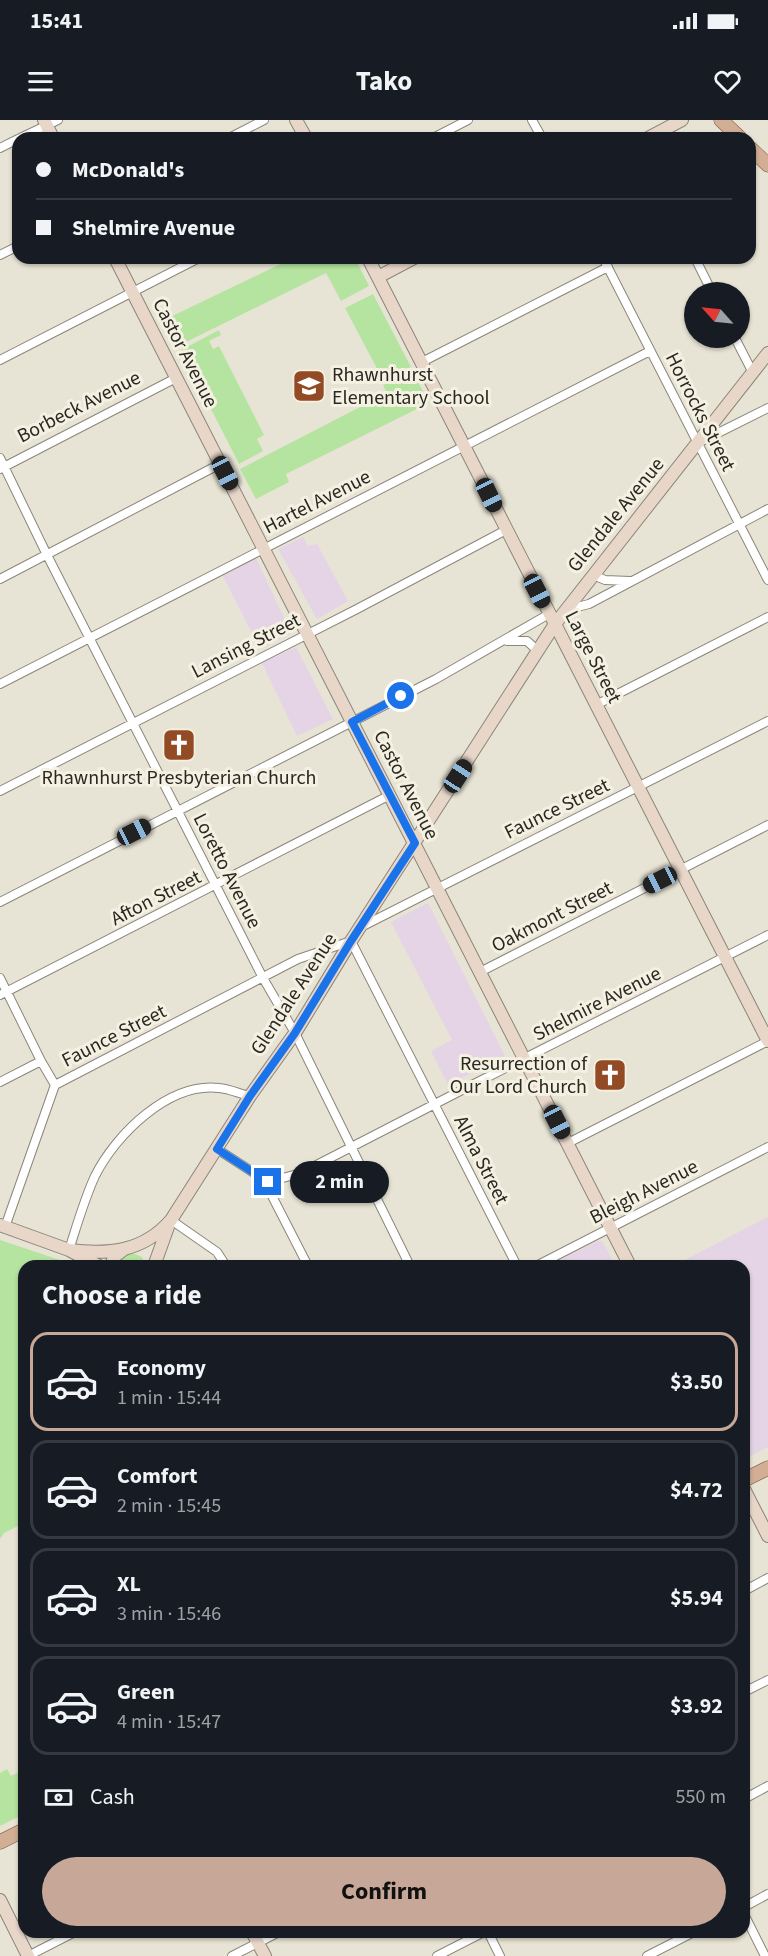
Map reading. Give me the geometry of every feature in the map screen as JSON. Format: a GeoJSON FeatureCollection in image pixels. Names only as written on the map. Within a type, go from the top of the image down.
{"type":"FeatureCollection","features":[{"type":"Feature","properties":{"kind":"main road"},"geometry":{"type":"LineString","coordinates":[[721,120],[734,132]]}},
{"type":"Feature","properties":{"kind":"main road"},"geometry":{"type":"LineString","coordinates":[[756,154],[768,165]]}},
{"type":"Feature","properties":{"kind":"main road"},"geometry":{"type":"LineString","coordinates":[[750,1477],[768,1468]]}},
{"type":"Feature","properties":{"kind":"main road"},"geometry":{"type":"LineString","coordinates":[[0,1842],[18,1833]]}},
{"type":"Feature","properties":{"kind":"street"},"geometry":{"type":"LineString","coordinates":[[241,132],[264,120]]}},
{"type":"Feature","properties":{"kind":"street"},"geometry":{"type":"LineString","coordinates":[[445,132],[468,120]]}},
{"type":"Feature","properties":{"kind":"street"},"geometry":{"type":"LineString","coordinates":[[659,132],[682,120]]}},
{"type":"Feature","properties":{"kind":"street"},"geometry":{"type":"LineString","coordinates":[[31,132],[50,122]]}},
{"type":"Feature","properties":{"kind":"street","name":"Castor Avenue"},"geometry":{"type":"LineString","coordinates":[[118,264],[627,1260]]}},
{"type":"Feature","properties":{"kind":"street"},"geometry":{"type":"LineString","coordinates":[[0,360],[187,264]]}},
{"type":"Feature","properties":{"kind":"street","name":"Large Street"},"geometry":{"type":"LineString","coordinates":[[371,264],[768,1041]]}},
{"type":"Feature","properties":{"kind":"street"},"geometry":{"type":"LineString","coordinates":[[378,277],[403,264]]}},
{"type":"Feature","properties":{"kind":"street","name":"Horrocks Street"},"geometry":{"type":"LineString","coordinates":[[606,264],[768,580]]}},
{"type":"Feature","properties":{"kind":"street"},"geometry":{"type":"LineString","coordinates":[[698,264],[707,282]]}},
{"type":"Feature","properties":{"kind":"street"},"geometry":{"type":"LineString","coordinates":[[422,362],[608,267]]}},
{"type":"Feature","properties":{"kind":"street"},"geometry":{"type":"LineString","coordinates":[[740,348],[753,373]]}},
{"type":"Feature","properties":{"kind":"street","name":"Hartel Avenue"},"geometry":{"type":"LineString","coordinates":[[0,684],[650,351]]}},
{"type":"Feature","properties":{"kind":"street","name":"Glendale Avenue"},"geometry":{"type":"LineString","coordinates":[[155,1260],[171,1220],[250,1096],[295,1033],[351,941],[538,651],[552,619],[565,610],[768,353]]}},
{"type":"Feature","properties":{"kind":"street","name":"Borbeck Avenue"},"geometry":{"type":"LineString","coordinates":[[2,468],[176,378]]}},
{"type":"Feature","properties":{"kind":"street"},"geometry":{"type":"LineString","coordinates":[[697,444],[768,408]]}},
{"type":"Feature","properties":{"kind":"street","name":"Loretto Avenue"},"geometry":{"type":"LineString","coordinates":[[0,458],[2,468],[263,978],[295,1033],[408,1260]]}},
{"type":"Feature","properties":{"kind":"street"},"geometry":{"type":"LineString","coordinates":[[0,579],[220,464]]}},
{"type":"Feature","properties":{"kind":"street"},"geometry":{"type":"LineString","coordinates":[[565,610],[589,603],[768,509]]}},
{"type":"Feature","properties":{"kind":"street","name":"Lansing Street"},"geometry":{"type":"LineString","coordinates":[[0,791],[506,530]]}},
{"type":"Feature","properties":{"kind":"street"},"geometry":{"type":"LineString","coordinates":[[593,575],[605,580],[633,581]]}},
{"type":"Feature","properties":{"kind":"street"},"geometry":{"type":"LineString","coordinates":[[596,705],[768,617]]}},
{"type":"Feature","properties":{"kind":"street"},"geometry":{"type":"LineString","coordinates":[[0,902],[177,809],[436,679],[504,641],[552,619]]}},
{"type":"Feature","properties":{"kind":"street"},"geometry":{"type":"LineString","coordinates":[[504,641],[527,640],[538,651]]}},
{"type":"Feature","properties":{"kind":"street","name":"Faunce Street"},"geometry":{"type":"LineString","coordinates":[[361,927],[768,721]]}},
{"type":"Feature","properties":{"kind":"street","name":"Afton Street"},"geometry":{"type":"LineString","coordinates":[[4,994],[390,795]]}},
{"type":"Feature","properties":{"kind":"street","name":"Oakmont Street"},"geometry":{"type":"LineString","coordinates":[[480,972],[768,825]]}},
{"type":"Feature","properties":{"kind":"street","name":"Shelmire Avenue"},"geometry":{"type":"LineString","coordinates":[[268,1182],[301,1173],[768,935]]}},
{"type":"Feature","properties":{"kind":"street","name":"Faunce Street"},"geometry":{"type":"LineString","coordinates":[[56,1085],[298,958],[351,941]]}},
{"type":"Feature","properties":{"kind":"street","name":"Alma Street"},"geometry":{"type":"LineString","coordinates":[[351,941],[514,1260]]}},
{"type":"Feature","properties":{"kind":"street"},"geometry":{"type":"LineString","coordinates":[[0,978],[4,994],[56,1085],[3,1226],[69,1250],[88,1260]]}},
{"type":"Feature","properties":{"kind":"street"},"geometry":{"type":"LineString","coordinates":[[568,1143],[768,1041]]}},
{"type":"Feature","properties":{"kind":"street","name":"Faunce Street"},"geometry":{"type":"LineString","coordinates":[[0,1082],[41,1061]]}},
{"type":"Feature","properties":{"kind":"street"},"geometry":{"type":"LineString","coordinates":[[69,1250],[85,1198],[96,1174],[121,1138],[155,1106],[199,1088],[220,1088],[250,1096]]}},
{"type":"Feature","properties":{"kind":"street","name":"Bleigh Avenue"},"geometry":{"type":"LineString","coordinates":[[548,1260],[768,1148]]}},
{"type":"Feature","properties":{"kind":"street"},"geometry":{"type":"LineString","coordinates":[[217,1149],[268,1182],[271,1194],[305,1260]]}},
{"type":"Feature","properties":{"kind":"street"},"geometry":{"type":"LineString","coordinates":[[171,1220],[217,1252],[222,1260]]}},
{"type":"Feature","properties":{"kind":"street","name":"Glendale Avenue"},"geometry":{"type":"LineString","coordinates":[[113,1260],[125,1249],[153,1236],[171,1220]]}},
{"type":"Feature","properties":{"kind":"street"},"geometry":{"type":"LineString","coordinates":[[69,1250],[95,1253],[136,1248],[144,1252],[150,1260]]}},
{"type":"Feature","properties":{"kind":"street"},"geometry":{"type":"LineString","coordinates":[[750,1502],[768,1536]]}},
{"type":"Feature","properties":{"kind":"street"},"geometry":{"type":"LineString","coordinates":[[750,1588],[768,1578]]}},
{"type":"Feature","properties":{"kind":"street"},"geometry":{"type":"LineString","coordinates":[[750,1689],[768,1680]]}},
{"type":"Feature","properties":{"kind":"street"},"geometry":{"type":"LineString","coordinates":[[750,1796],[768,1786]]}},
{"type":"Feature","properties":{"kind":"street"},"geometry":{"type":"LineString","coordinates":[[750,1904],[768,1894]]}},
{"type":"Feature","properties":{"kind":"street"},"geometry":{"type":"LineString","coordinates":[[0,1900],[18,1936]]}},
{"type":"Feature","properties":{"kind":"street"},"geometry":{"type":"LineString","coordinates":[[750,1926],[765,1956]]}},
{"type":"Feature","properties":{"kind":"street"},"geometry":{"type":"LineString","coordinates":[[19,1938],[28,1956],[63,1938]]}},
{"type":"Feature","properties":{"kind":"street"},"geometry":{"type":"LineString","coordinates":[[232,1956],[255,1938],[265,1956]]}},
{"type":"Feature","properties":{"kind":"street"},"geometry":{"type":"LineString","coordinates":[[437,1956],[474,1938]]}},
{"type":"Feature","properties":{"kind":"street"},"geometry":{"type":"LineString","coordinates":[[490,1938],[500,1956]]}},
{"type":"Feature","properties":{"kind":"street"},"geometry":{"type":"LineString","coordinates":[[646,1956],[682,1938]]}},
{"type":"Feature","properties":{"kind":"shaded area"},"geometry":{"type":"Polygon","coordinates":[[[303,537],[308,546],[317,544],[348,601],[317,619],[278,549],[303,537]]]}},
{"type":"Feature","properties":{"kind":"shaded area"},"geometry":{"type":"Polygon","coordinates":[[[256,558],[291,633],[260,649],[223,576],[256,558]]]}},
{"type":"Feature","properties":{"kind":"shaded area"},"geometry":{"type":"Polygon","coordinates":[[[296,647],[333,719],[297,736],[262,663],[296,647]]]}},
{"type":"Feature","properties":{"kind":"shaded area"},"geometry":{"type":"Polygon","coordinates":[[[428,903],[505,1056],[448,1085],[431,1051],[452,1040],[391,922],[428,903]]]}},
{"type":"Feature","properties":{"kind":"shaded area"},"geometry":{"type":"Polygon","coordinates":[[[768,1217],[768,1447],[750,1456],[750,1260],[685,1260],[768,1217]]]}},
{"type":"Feature","properties":{"kind":"shaded area"},"geometry":{"type":"Polygon","coordinates":[[[602,1241],[613,1260],[559,1260],[602,1241]]]}},
{"type":"Feature","properties":{"kind":"green space"},"geometry":{"type":"Polygon","coordinates":[[[281,264],[358,264],[369,286],[341,301],[326,273],[180,345],[164,320],[281,264]]]}},
{"type":"Feature","properties":{"kind":"green space"},"geometry":{"type":"Polygon","coordinates":[[[373,294],[411,367],[383,380],[345,308],[373,294]]]}},
{"type":"Feature","properties":{"kind":"green space"},"geometry":{"type":"Polygon","coordinates":[[[219,330],[221,335],[209,341],[213,349],[219,346],[264,435],[257,439],[263,451],[239,464],[181,350],[219,330]]]}},
{"type":"Feature","properties":{"kind":"green space"},"geometry":{"type":"Polygon","coordinates":[[[412,370],[429,403],[286,474],[289,482],[256,499],[240,469],[387,393],[383,385],[412,370]]]}},
{"type":"Feature","properties":{"kind":"green space"},"geometry":{"type":"Polygon","coordinates":[[[0,1240],[60,1260],[18,1260],[18,1526],[4,1533],[0,1539],[0,1240]]]}},
{"type":"Feature","properties":{"kind":"green space"},"geometry":{"type":"Polygon","coordinates":[[[132,1253],[142,1257],[143,1260],[119,1260],[122,1255],[132,1253]]]}},
{"type":"Feature","properties":{"kind":"green space"},"geometry":{"type":"Polygon","coordinates":[[[7,1769],[11,1776],[18,1772],[18,1817],[0,1826],[0,1773],[7,1769]]]}},
{"type":"Feature","properties":{"kind":"place","name":"Rhawnhurst Elementary School"},"geometry":{"type":"Point","coordinates":[309,386]}},
{"type":"Feature","properties":{"kind":"place","name":"Rhawnhurst Presbyterian Church"},"geometry":{"type":"Point","coordinates":[179,745]}},
{"type":"Feature","properties":{"kind":"place","name":"Resurrection of Our Lord Church"},"geometry":{"type":"Point","coordinates":[610,1075]}},
{"type":"Feature","properties":{"kind":"route"},"geometry":{"type":"LineString","coordinates":[[268,1182],[217,1149],[250,1096],[295,1033],[415,843],[352,722],[401,696]]}}]}
